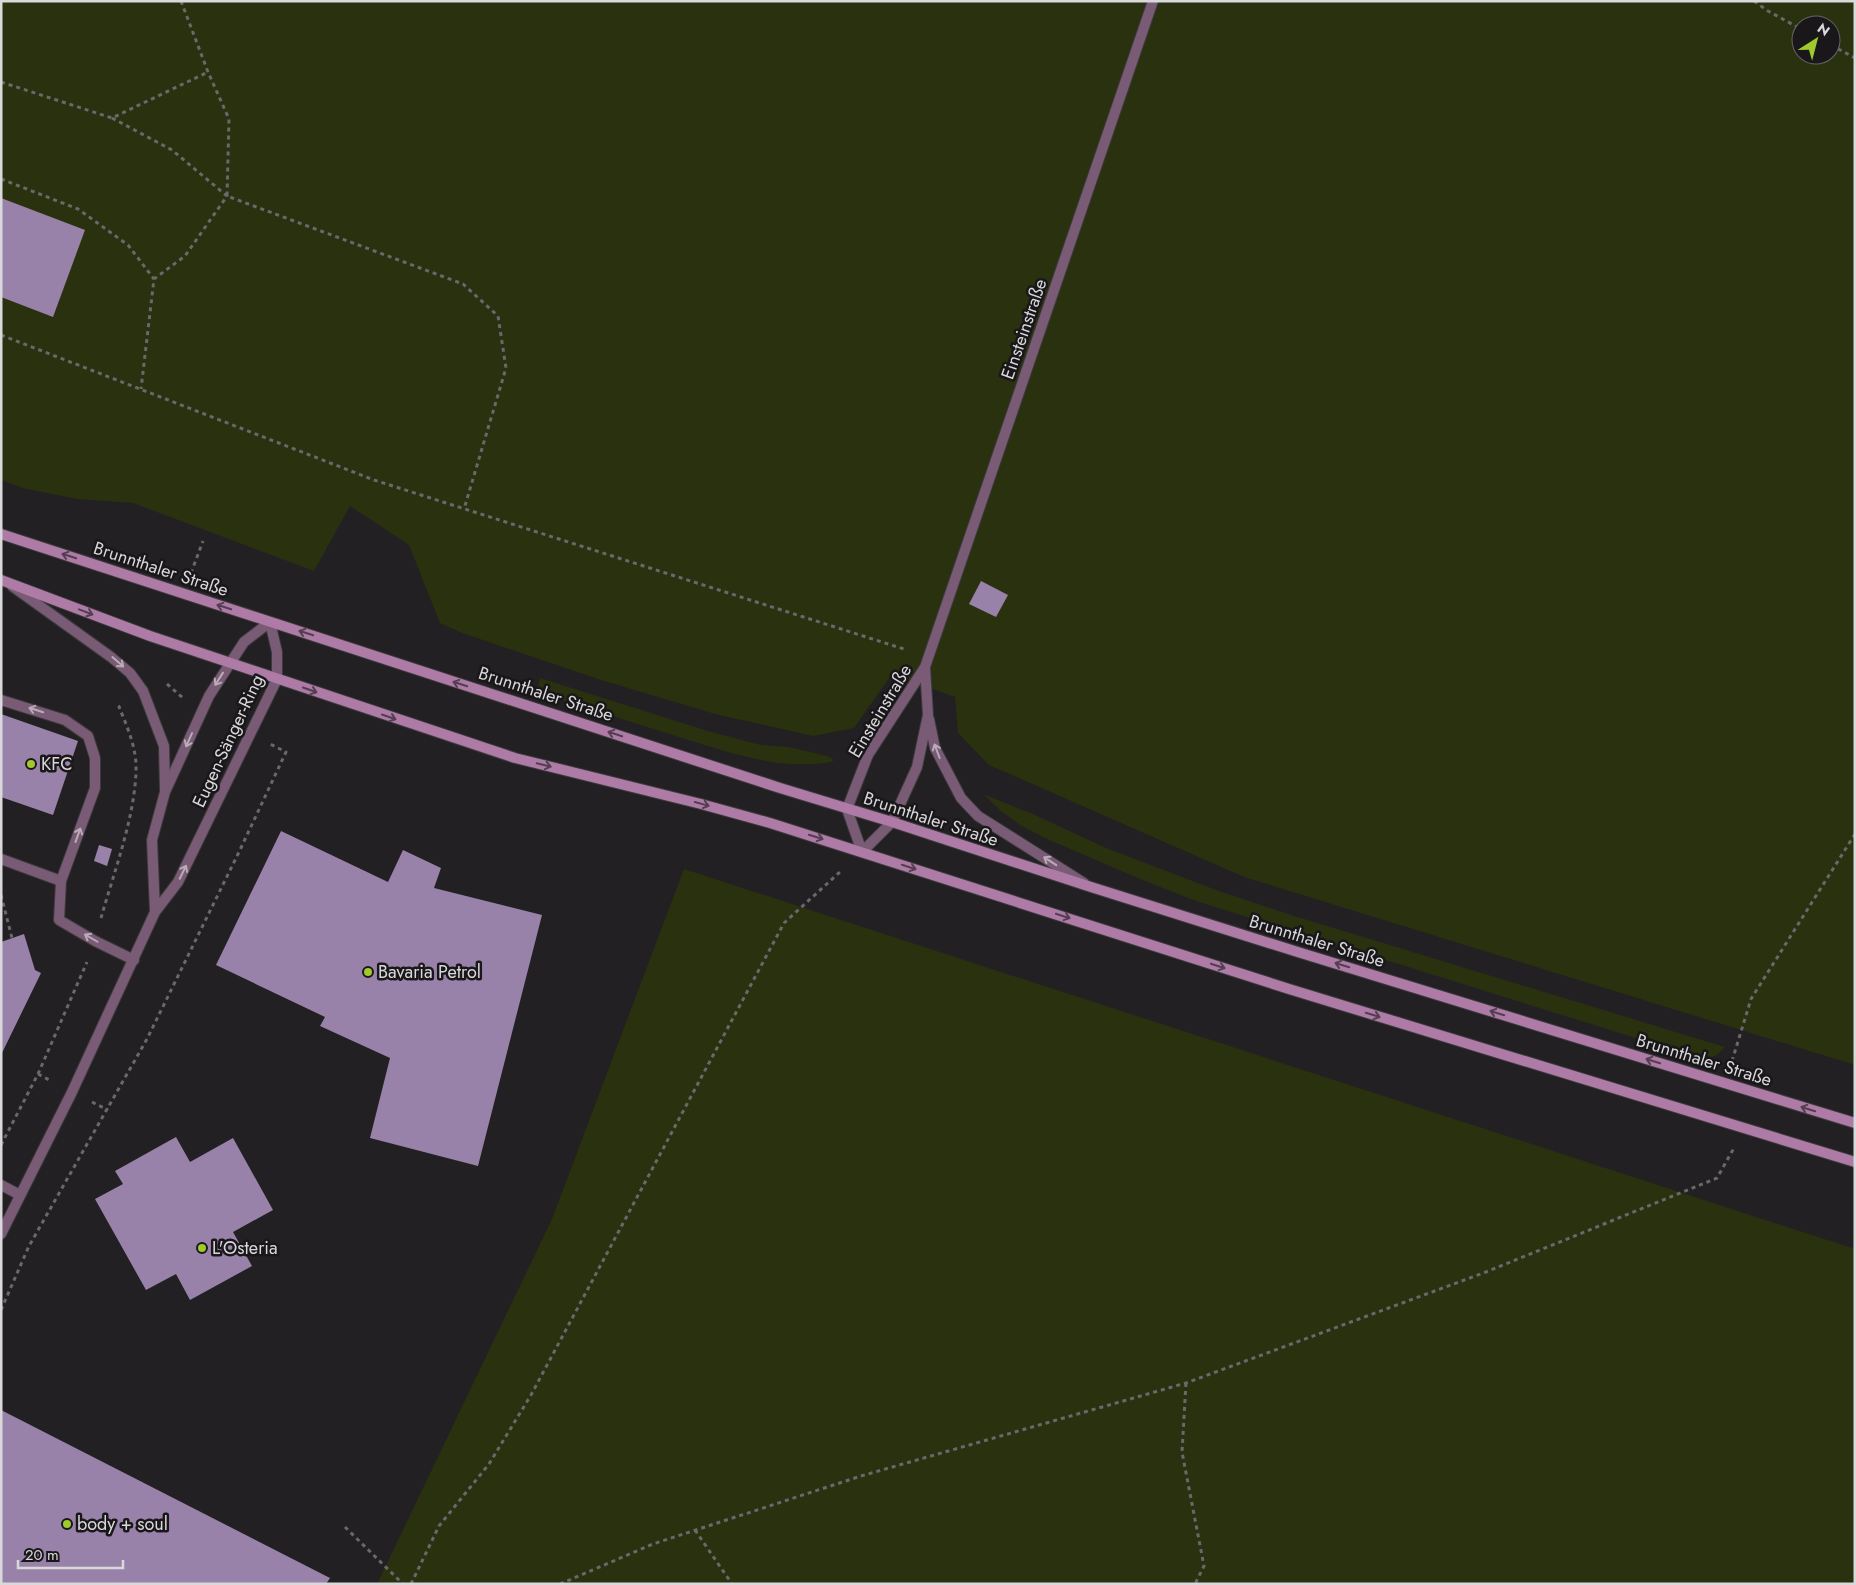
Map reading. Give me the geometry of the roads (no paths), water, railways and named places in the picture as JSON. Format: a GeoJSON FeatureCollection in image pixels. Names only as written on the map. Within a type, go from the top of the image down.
{"type":"FeatureCollection","features":[{"type":"Feature","properties":{"kind":"main road","name":"Brunnthaler Straße"},"geometry":{"type":"LineString","coordinates":[[1,534],[1091,887],[1855,1123]]}},
{"type":"Feature","properties":{"kind":"main road"},"geometry":{"type":"LineString","coordinates":[[4,581],[150,636],[515,758],[770,823],[1289,989],[1855,1162]]}},
{"type":"Feature","properties":{"kind":"street","name":"Einsteinstraße"},"geometry":{"type":"LineString","coordinates":[[1091,887],[978,816],[960,798],[935,748],[928,716],[926,667],[1153,1]]}},
{"type":"Feature","properties":{"kind":"street","name":"Eugen-Sänger-Ring"},"geometry":{"type":"LineString","coordinates":[[4,581],[111,657],[130,673],[143,691],[164,746],[165,792]]}},
{"type":"Feature","properties":{"kind":"street","name":"Eugen-Sänger-Ring"},"geometry":{"type":"LineString","coordinates":[[1,1234],[72,1092],[155,912],[178,882],[277,679],[277,652],[270,622],[244,642],[229,663],[209,696],[165,792],[152,840],[155,912]]}},
{"type":"Feature","properties":{"kind":"street","name":"Einsteinstraße"},"geometry":{"type":"LineString","coordinates":[[847,809],[868,755],[926,667]]}},
{"type":"Feature","properties":{"kind":"street"},"geometry":{"type":"LineString","coordinates":[[1,700],[65,720],[88,736],[95,758],[95,788],[61,881],[59,920],[95,941],[134,960]]}},
{"type":"Feature","properties":{"kind":"street","name":"Einsteinstraße"},"geometry":{"type":"LineString","coordinates":[[862,852],[892,822],[917,767],[928,716]]}},
{"type":"Feature","properties":{"kind":"street"},"geometry":{"type":"LineString","coordinates":[[847,809],[862,852]]}},
{"type":"Feature","properties":{"kind":"street"},"geometry":{"type":"LineString","coordinates":[[1,858],[61,881]]}},
{"type":"Feature","properties":{"kind":"street"},"geometry":{"type":"LineString","coordinates":[[1,1185],[20,1195]]}},
{"type":"Feature","properties":{"kind":"place","name":"KFC"},"geometry":{"type":"Point","coordinates":[31,764]}},
{"type":"Feature","properties":{"kind":"place","name":"Bavaria Petrol"},"geometry":{"type":"Point","coordinates":[368,972]}},
{"type":"Feature","properties":{"kind":"place","name":"L'Osteria"},"geometry":{"type":"Point","coordinates":[202,1248]}},
{"type":"Feature","properties":{"kind":"place","name":"body + soul"},"geometry":{"type":"Point","coordinates":[67,1524]}}]}
